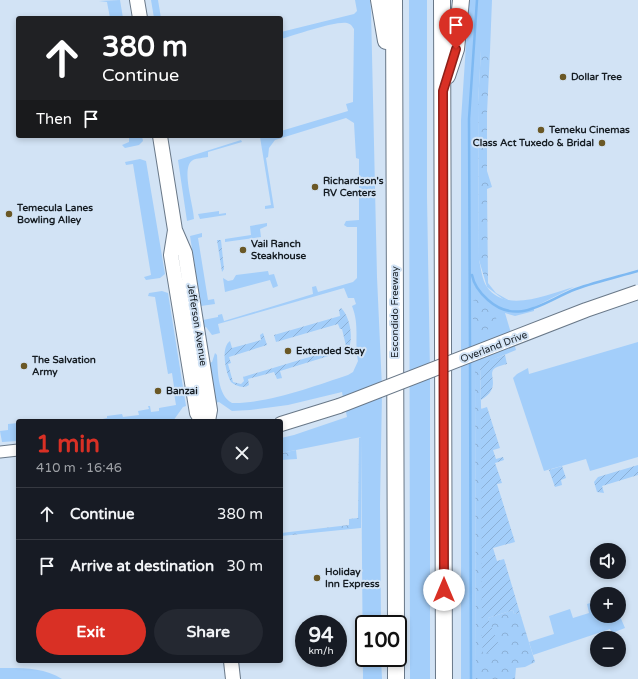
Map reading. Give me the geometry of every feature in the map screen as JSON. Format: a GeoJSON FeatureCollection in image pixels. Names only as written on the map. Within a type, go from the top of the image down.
{"type":"FeatureCollection","features":[{"type":"Feature","properties":{"kind":"highway"},"geometry":{"type":"LineString","coordinates":[[379,0],[394,94]]}},
{"type":"Feature","properties":{"kind":"highway","name":"Escondido Freeway"},"geometry":{"type":"LineString","coordinates":[[394,0],[396,615]]}},
{"type":"Feature","properties":{"kind":"highway"},"geometry":{"type":"LineString","coordinates":[[442,0],[444,679]]}},
{"type":"Feature","properties":{"kind":"highway"},"geometry":{"type":"LineString","coordinates":[[443,91],[456,49],[462,0]]}},
{"type":"Feature","properties":{"kind":"highway"},"geometry":{"type":"LineString","coordinates":[[396,667],[396,679]]}},
{"type":"Feature","properties":{"kind":"main road"},"geometry":{"type":"LineString","coordinates":[[137,0],[140,16]]}},
{"type":"Feature","properties":{"kind":"main road","name":"Jefferson Avenue"},"geometry":{"type":"LineString","coordinates":[[160,138],[175,230],[185,253],[210,410],[208,419]]}},
{"type":"Feature","properties":{"kind":"main road","name":"Jefferson Avenue"},"geometry":{"type":"LineString","coordinates":[[175,230],[171,254],[197,413],[201,419]]}},
{"type":"Feature","properties":{"kind":"main road","name":"Overland Drive"},"geometry":{"type":"LineString","coordinates":[[283,423],[339,406],[586,310],[638,292]]}},
{"type":"Feature","properties":{"kind":"main road"},"geometry":{"type":"LineString","coordinates":[[231,663],[233,679]]}},
{"type":"Feature","properties":{"kind":"street"},"geometry":{"type":"LineString","coordinates":[[0,452],[16,450]]}},
{"type":"Feature","properties":{"kind":"green space"},"geometry":{"type":"Polygon","coordinates":[[[120,0],[123,16],[110,16],[107,2],[99,1],[120,0]]]}},
{"type":"Feature","properties":{"kind":"green space"},"geometry":{"type":"Polygon","coordinates":[[[151,0],[158,0],[161,16],[154,16],[151,0]]]}},
{"type":"Feature","properties":{"kind":"green space"},"geometry":{"type":"Polygon","coordinates":[[[355,0],[370,0],[377,277],[382,388],[344,403],[342,392],[288,405],[232,411],[219,402],[215,403],[209,363],[212,362],[215,353],[217,355],[219,382],[223,394],[232,403],[260,401],[290,394],[348,375],[353,372],[358,361],[356,347],[356,320],[352,306],[356,304],[354,298],[348,298],[344,288],[218,324],[220,333],[212,335],[206,327],[204,328],[203,320],[218,317],[218,315],[222,314],[224,321],[313,294],[312,287],[316,286],[318,292],[353,282],[357,278],[357,227],[347,227],[344,225],[346,221],[359,220],[359,159],[356,158],[354,123],[346,118],[283,138],[283,130],[348,111],[346,104],[353,102],[354,29],[347,23],[333,24],[283,38],[283,32],[354,14],[357,11],[355,0]]]}},
{"type":"Feature","properties":{"kind":"green space"},"geometry":{"type":"Polygon","coordinates":[[[409,0],[427,0],[427,197],[430,372],[430,679],[410,679],[409,0]]]}},
{"type":"Feature","properties":{"kind":"green space"},"geometry":{"type":"Polygon","coordinates":[[[469,0],[492,0],[490,51],[481,51],[478,103],[479,260],[484,281],[487,287],[495,295],[516,301],[528,300],[574,287],[534,307],[534,311],[515,316],[505,313],[516,350],[475,367],[476,679],[461,679],[461,120],[469,0]]]}},
{"type":"Feature","properties":{"kind":"green space"},"geometry":{"type":"Polygon","coordinates":[[[481,50],[490,51],[487,113],[487,171],[492,187],[487,189],[488,283],[496,293],[512,302],[503,299],[487,287],[479,260],[478,103],[481,50]]]}},
{"type":"Feature","properties":{"kind":"green space"},"geometry":{"type":"Polygon","coordinates":[[[129,138],[142,138],[143,141],[139,145],[125,148],[122,145],[129,142],[129,138]]]}},
{"type":"Feature","properties":{"kind":"green space"},"geometry":{"type":"Polygon","coordinates":[[[260,138],[281,138],[275,140],[269,148],[268,157],[266,158],[274,208],[265,209],[265,206],[271,205],[260,138]]]}},
{"type":"Feature","properties":{"kind":"green space"},"geometry":{"type":"Polygon","coordinates":[[[241,140],[242,142],[208,152],[208,157],[195,159],[189,164],[188,178],[194,219],[187,221],[178,160],[241,140]]]}},
{"type":"Feature","properties":{"kind":"green space"},"geometry":{"type":"Polygon","coordinates":[[[140,159],[146,161],[165,274],[160,278],[146,280],[144,277],[151,275],[133,164],[126,165],[125,162],[140,159]]]}},
{"type":"Feature","properties":{"kind":"green space"},"geometry":{"type":"Polygon","coordinates":[[[219,211],[219,214],[226,213],[226,215],[200,219],[198,214],[219,211]]]}},
{"type":"Feature","properties":{"kind":"green space"},"geometry":{"type":"Polygon","coordinates":[[[267,223],[267,226],[260,229],[261,237],[225,242],[225,239],[251,235],[250,226],[267,223]]]}},
{"type":"Feature","properties":{"kind":"green space"},"geometry":{"type":"Polygon","coordinates":[[[202,233],[202,237],[198,238],[208,300],[214,299],[215,304],[201,306],[190,236],[202,233]]]}},
{"type":"Feature","properties":{"kind":"green space"},"geometry":{"type":"Polygon","coordinates":[[[217,240],[221,240],[224,269],[222,272],[217,240]]]}},
{"type":"Feature","properties":{"kind":"green space"},"geometry":{"type":"Polygon","coordinates":[[[268,271],[269,275],[274,274],[278,286],[273,288],[270,280],[225,292],[223,278],[228,281],[233,280],[236,275],[268,271]]]}},
{"type":"Feature","properties":{"kind":"green space"},"geometry":{"type":"Polygon","coordinates":[[[162,291],[168,293],[186,406],[183,407],[174,419],[103,419],[107,418],[107,416],[122,414],[123,417],[139,415],[138,411],[149,409],[148,406],[150,406],[151,412],[159,411],[159,408],[176,405],[174,393],[171,393],[170,388],[174,387],[172,373],[168,374],[155,297],[148,296],[149,293],[162,291]]]}},
{"type":"Feature","properties":{"kind":"green space"},"geometry":{"type":"Polygon","coordinates":[[[476,299],[488,304],[497,317],[491,328],[479,333],[475,330],[473,322],[473,301],[476,299]]]}},
{"type":"Feature","properties":{"kind":"green space"},"geometry":{"type":"Polygon","coordinates":[[[341,308],[347,316],[351,334],[348,350],[280,371],[282,378],[277,379],[274,372],[248,379],[249,385],[245,387],[238,386],[231,382],[227,373],[225,361],[225,349],[230,341],[232,348],[261,340],[260,335],[263,333],[267,345],[229,357],[231,363],[228,364],[233,382],[241,384],[244,381],[243,377],[346,346],[342,329],[340,329],[338,324],[276,342],[274,335],[340,316],[339,310],[341,308]]]}},
{"type":"Feature","properties":{"kind":"green space"},"geometry":{"type":"Polygon","coordinates":[[[638,342],[638,457],[590,471],[586,459],[544,471],[513,378],[528,368],[529,374],[638,342]]]}},
{"type":"Feature","properties":{"kind":"green space"},"geometry":{"type":"Polygon","coordinates":[[[505,355],[507,364],[495,368],[492,374],[493,386],[488,395],[481,400],[480,364],[505,355]]]}},
{"type":"Feature","properties":{"kind":"green space"},"geometry":{"type":"Polygon","coordinates":[[[480,364],[483,488],[482,643],[497,652],[488,618],[513,610],[514,614],[520,613],[535,662],[525,667],[516,668],[515,679],[476,679],[475,366],[480,364]]]}},
{"type":"Feature","properties":{"kind":"green space"},"geometry":{"type":"Polygon","coordinates":[[[382,393],[380,504],[381,615],[362,615],[361,437],[283,453],[283,438],[347,417],[345,407],[382,393]]]}},
{"type":"Feature","properties":{"kind":"green space"},"geometry":{"type":"Polygon","coordinates":[[[487,407],[500,448],[493,450],[496,459],[503,457],[504,460],[495,463],[502,483],[497,484],[515,542],[493,548],[497,561],[504,559],[520,613],[514,614],[513,610],[488,618],[500,648],[497,652],[483,654],[481,409],[487,407]]]}},
{"type":"Feature","properties":{"kind":"green space"},"geometry":{"type":"Polygon","coordinates":[[[16,423],[16,441],[2,442],[0,431],[8,430],[8,424],[16,423]]]}},
{"type":"Feature","properties":{"kind":"green space"},"geometry":{"type":"Polygon","coordinates":[[[361,437],[361,528],[283,536],[283,533],[349,525],[349,519],[358,518],[359,438],[361,437]]]}},
{"type":"Feature","properties":{"kind":"green space"},"geometry":{"type":"Polygon","coordinates":[[[296,450],[297,459],[283,460],[283,453],[296,450]]]}},
{"type":"Feature","properties":{"kind":"green space"},"geometry":{"type":"Polygon","coordinates":[[[638,465],[638,475],[602,486],[604,493],[597,492],[594,482],[598,477],[638,465]]]}},
{"type":"Feature","properties":{"kind":"green space"},"geometry":{"type":"Polygon","coordinates":[[[562,466],[566,478],[561,480],[562,485],[555,487],[549,470],[562,466]]]}},
{"type":"Feature","properties":{"kind":"green space"},"geometry":{"type":"Polygon","coordinates":[[[590,603],[590,623],[623,623],[625,628],[617,631],[611,631],[610,629],[604,631],[590,631],[590,636],[533,655],[529,642],[554,634],[549,616],[570,609],[573,618],[589,613],[587,604],[590,603]]]}},
{"type":"Feature","properties":{"kind":"green space"},"geometry":{"type":"Polygon","coordinates":[[[363,667],[381,667],[382,679],[363,679],[363,667]]]}},
{"type":"Feature","properties":{"kind":"green space"},"geometry":{"type":"Polygon","coordinates":[[[0,668],[40,670],[62,679],[0,679],[0,668]]]}},
{"type":"Feature","properties":{"kind":"waterway"},"geometry":{"type":"LineString","coordinates":[[470,349],[469,119],[477,0]]}},
{"type":"Feature","properties":{"kind":"waterway"},"geometry":{"type":"LineString","coordinates":[[472,275],[474,283],[482,295],[488,300],[499,308],[510,311],[521,311],[532,309],[576,289],[638,271]]}},
{"type":"Feature","properties":{"kind":"waterway"},"geometry":{"type":"LineString","coordinates":[[470,360],[471,679]]}},
{"type":"Feature","properties":{"kind":"place","name":"Dollar Tree"},"geometry":{"type":"Point","coordinates":[563,77]}},
{"type":"Feature","properties":{"kind":"place","name":"Temeku Cinemas"},"geometry":{"type":"Point","coordinates":[541,130]}},
{"type":"Feature","properties":{"kind":"place","name":"Class Act Tuxedo & Bridal"},"geometry":{"type":"Point","coordinates":[602,143]}},
{"type":"Feature","properties":{"kind":"place","name":"Richardson's RV Centers"},"geometry":{"type":"Point","coordinates":[315,187]}},
{"type":"Feature","properties":{"kind":"place","name":"Temecula Lanes Bowling Alley"},"geometry":{"type":"Point","coordinates":[9,214]}},
{"type":"Feature","properties":{"kind":"place","name":"Vail Ranch Steakhouse"},"geometry":{"type":"Point","coordinates":[243,250]}},
{"type":"Feature","properties":{"kind":"place","name":"Extended Stay"},"geometry":{"type":"Point","coordinates":[288,351]}},
{"type":"Feature","properties":{"kind":"place","name":"The Salvation Army"},"geometry":{"type":"Point","coordinates":[24,366]}},
{"type":"Feature","properties":{"kind":"place","name":"Banzai"},"geometry":{"type":"Point","coordinates":[158,391]}},
{"type":"Feature","properties":{"kind":"place","name":"Holiday Inn Express"},"geometry":{"type":"Point","coordinates":[317,578]}},
{"type":"Feature","properties":{"kind":"route"},"geometry":{"type":"LineString","coordinates":[[444,590],[443,91],[456,49]]}}]}
